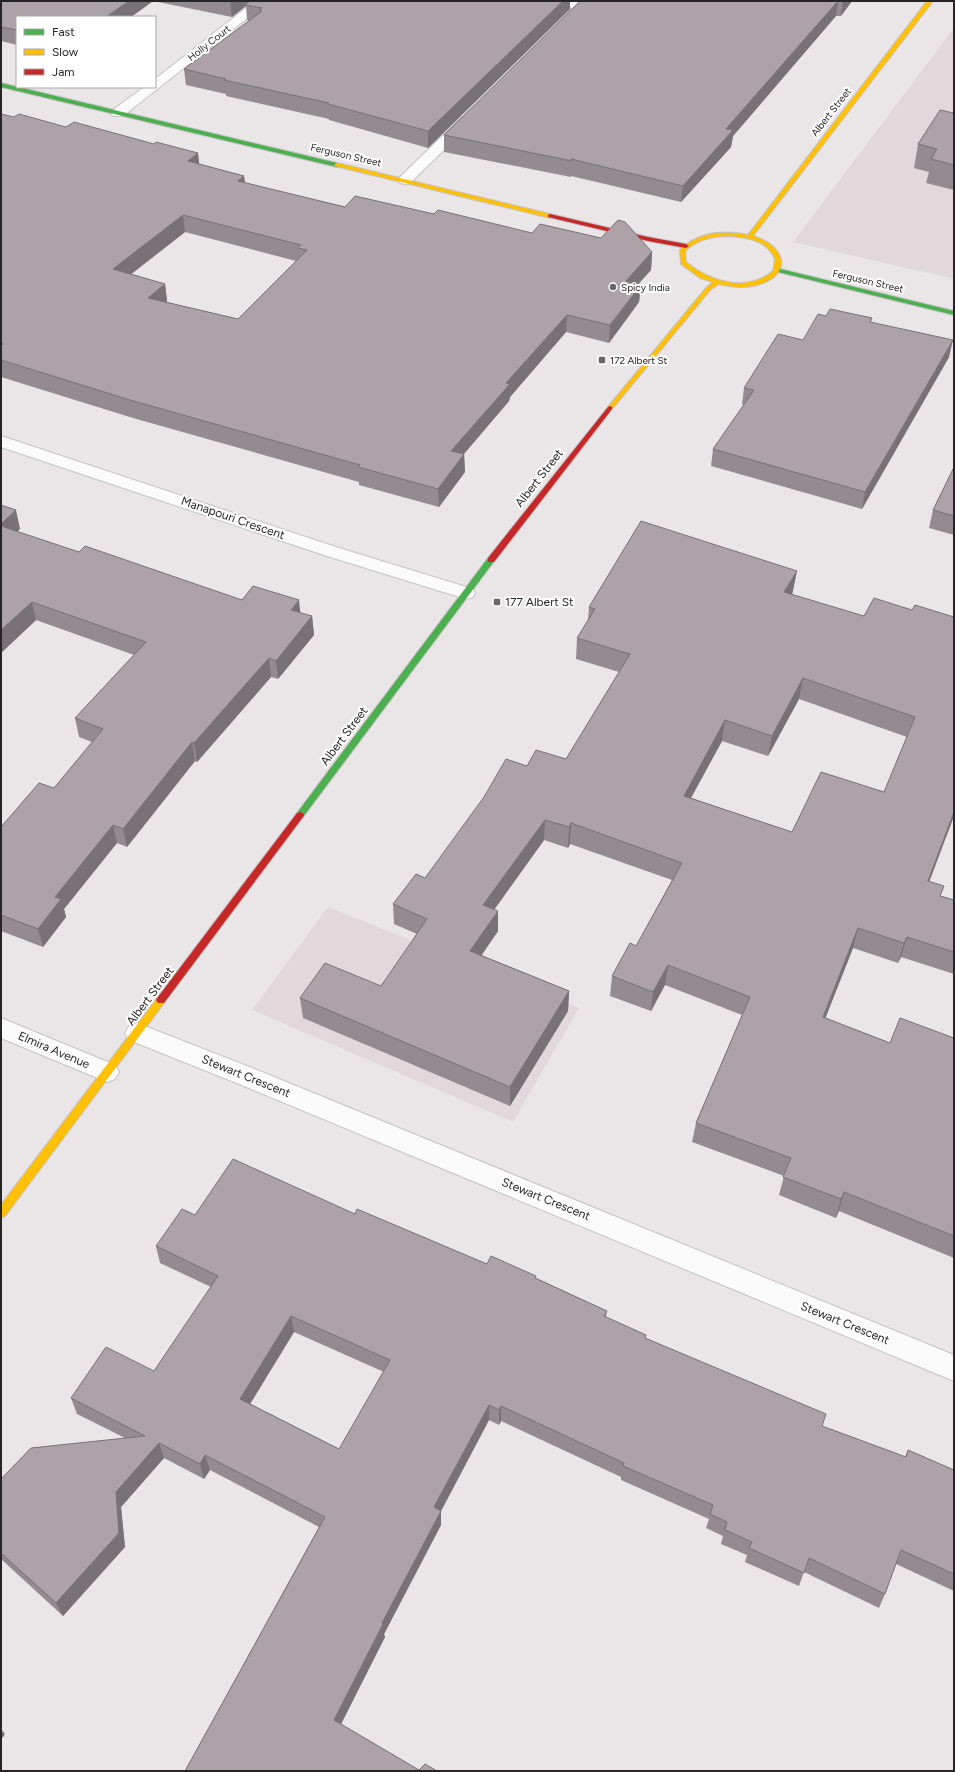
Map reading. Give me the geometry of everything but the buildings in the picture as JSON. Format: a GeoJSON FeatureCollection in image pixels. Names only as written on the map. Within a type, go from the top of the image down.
{"type":"FeatureCollection","features":[{"type":"Feature","properties":{"kind":"main road","name":"Albert Street"},"geometry":{"type":"LineString","coordinates":[[749,237],[930,1]]}},
{"type":"Feature","properties":{"kind":"main road","name":"Ferguson Street"},"geometry":{"type":"LineString","coordinates":[[1,85],[648,239],[686,246]]}},
{"type":"Feature","properties":{"kind":"main road"},"geometry":{"type":"LineString","coordinates":[[728,234],[749,237],[773,248],[779,259],[779,265],[776,270],[765,279],[752,283],[716,283],[695,275],[683,263],[681,257],[682,251],[686,246],[699,238],[708,235],[728,234]]}},
{"type":"Feature","properties":{"kind":"main road","name":"Ferguson Street"},"geometry":{"type":"LineString","coordinates":[[776,270],[954,313]]}},
{"type":"Feature","properties":{"kind":"main road","name":"Albert Street"},"geometry":{"type":"LineString","coordinates":[[1,1213],[581,443],[708,289],[716,283]]}},
{"type":"Feature","properties":{"kind":"street","name":"Holly Court"},"geometry":{"type":"LineString","coordinates":[[156,84],[263,1]]}},
{"type":"Feature","properties":{"kind":"street"},"geometry":{"type":"LineString","coordinates":[[550,37],[579,9],[570,1]]}},
{"type":"Feature","properties":{"kind":"street"},"geometry":{"type":"LineString","coordinates":[[118,113],[151,88]]}},
{"type":"Feature","properties":{"kind":"street"},"geometry":{"type":"LineString","coordinates":[[405,180],[477,110]]}},
{"type":"Feature","properties":{"kind":"street","name":"Manapouri Crescent"},"geometry":{"type":"LineString","coordinates":[[1,441],[333,552],[466,594]]}},
{"type":"Feature","properties":{"kind":"street","name":"Elmira Avenue"},"geometry":{"type":"LineString","coordinates":[[1,1028],[107,1072]]}},
{"type":"Feature","properties":{"kind":"street","name":"Stewart Crescent"},"geometry":{"type":"LineString","coordinates":[[137,1033],[263,1083],[954,1368]]}},
{"type":"Feature","properties":{"kind":"shaded area"},"geometry":{"type":"Polygon","coordinates":[[[954,28],[954,279],[793,242],[954,28]]]}},
{"type":"Feature","properties":{"kind":"shaded area"},"geometry":{"type":"Polygon","coordinates":[[[328,907],[579,1008],[513,1122],[252,1010],[328,907]]]}},
{"type":"Feature","properties":{"kind":"traffic: fast"},"geometry":{"type":"LineString","coordinates":[[1,85],[337,165]]}},
{"type":"Feature","properties":{"kind":"traffic: fast"},"geometry":{"type":"LineString","coordinates":[[776,270],[954,313]]}},
{"type":"Feature","properties":{"kind":"traffic: fast"},"geometry":{"type":"LineString","coordinates":[[300,815],[491,560]]}},
{"type":"Feature","properties":{"kind":"traffic: slow"},"geometry":{"type":"LineString","coordinates":[[749,237],[930,1]]}},
{"type":"Feature","properties":{"kind":"traffic: slow"},"geometry":{"type":"LineString","coordinates":[[337,165],[550,216]]}},
{"type":"Feature","properties":{"kind":"traffic: slow"},"geometry":{"type":"LineString","coordinates":[[729,234],[758,239],[771,247],[778,259],[778,265],[775,272],[764,280],[753,284],[727,284],[703,276],[683,263],[682,251],[692,242],[704,237],[729,234]]}},
{"type":"Feature","properties":{"kind":"traffic: slow"},"geometry":{"type":"LineString","coordinates":[[610,408],[708,289],[716,283]]}},
{"type":"Feature","properties":{"kind":"traffic: slow"},"geometry":{"type":"LineString","coordinates":[[1,1213],[161,1000]]}},
{"type":"Feature","properties":{"kind":"traffic: jam"},"geometry":{"type":"LineString","coordinates":[[550,216],[648,239],[686,246]]}},
{"type":"Feature","properties":{"kind":"traffic: jam"},"geometry":{"type":"LineString","coordinates":[[491,560],[610,408]]}},
{"type":"Feature","properties":{"kind":"traffic: jam"},"geometry":{"type":"LineString","coordinates":[[161,1000],[300,815]]}},
{"type":"Feature","properties":{"kind":"place","name":"Spicy India"},"geometry":{"type":"Point","coordinates":[613,287]}},
{"type":"Feature","properties":{"kind":"place","name":"172 Albert St"},"geometry":{"type":"Point","coordinates":[602,360]}},
{"type":"Feature","properties":{"kind":"place","name":"177 Albert St"},"geometry":{"type":"Point","coordinates":[497,602]}}]}
